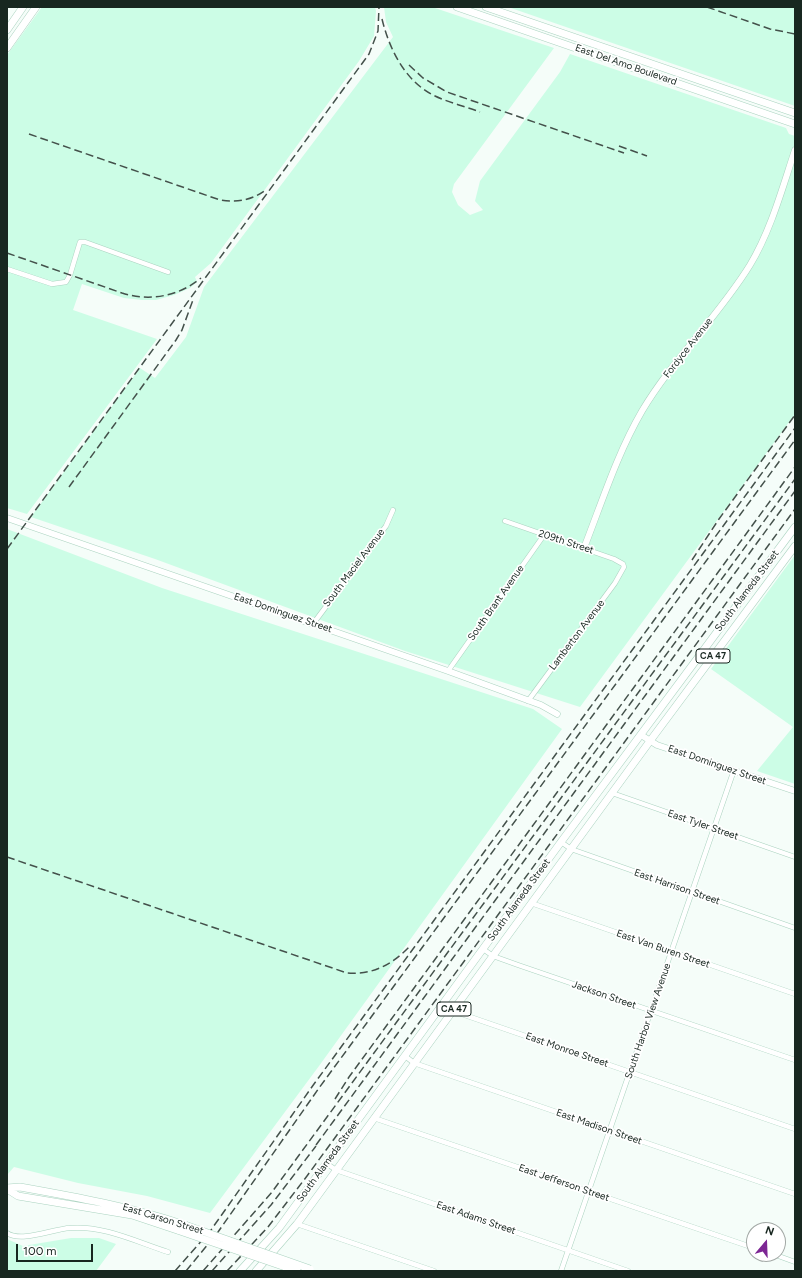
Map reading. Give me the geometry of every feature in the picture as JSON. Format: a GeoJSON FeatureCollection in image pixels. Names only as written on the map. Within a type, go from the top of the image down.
{"type":"FeatureCollection","features":[{"type":"Feature","properties":{"kind":"main road"},"geometry":{"type":"LineString","coordinates":[[7,30],[23,7]]}},
{"type":"Feature","properties":{"kind":"main road"},"geometry":{"type":"LineString","coordinates":[[7,48],[36,7]]}},
{"type":"Feature","properties":{"kind":"main road","name":"East Del Amo Boulevard"},"geometry":{"type":"LineString","coordinates":[[457,7],[795,124]]}},
{"type":"Feature","properties":{"kind":"main road","name":"East Del Amo Boulevard"},"geometry":{"type":"LineString","coordinates":[[486,7],[795,113]]}},
{"type":"Feature","properties":{"kind":"main road"},"geometry":{"type":"LineString","coordinates":[[694,88],[698,79]]}},
{"type":"Feature","properties":{"kind":"main road","name":"South Alameda Street"},"geometry":{"type":"LineString","coordinates":[[243,1270],[279,1228],[561,842],[795,527]]}},
{"type":"Feature","properties":{"kind":"main road","name":"South Alameda Street"},"geometry":{"type":"LineString","coordinates":[[256,1271],[297,1224],[570,849],[795,546]]}},
{"type":"Feature","properties":{"kind":"main road"},"geometry":{"type":"LineString","coordinates":[[768,564],[777,571]]}},
{"type":"Feature","properties":{"kind":"main road","name":"East Carson Street"},"geometry":{"type":"LineString","coordinates":[[7,1189],[18,1196],[132,1215],[182,1228],[312,1270]]}},
{"type":"Feature","properties":{"kind":"main road","name":"East Carson Street"},"geometry":{"type":"LineString","coordinates":[[182,1228],[297,1271]]}},
{"type":"Feature","properties":{"kind":"street","name":"Fordyce Avenue"},"geometry":{"type":"LineString","coordinates":[[584,548],[617,462],[641,412],[668,373],[740,281],[757,251],[774,210],[795,150]]}},
{"type":"Feature","properties":{"kind":"street"},"geometry":{"type":"LineString","coordinates":[[7,269],[52,284],[66,282],[70,275],[80,242],[86,242],[168,272]]}},
{"type":"Feature","properties":{"kind":"street","name":"South Maciel Avenue"},"geometry":{"type":"LineString","coordinates":[[312,624],[386,526],[393,510]]}},
{"type":"Feature","properties":{"kind":"street","name":"East Dominguez Street"},"geometry":{"type":"LineString","coordinates":[[7,518],[448,671],[528,701],[557,714]]}},
{"type":"Feature","properties":{"kind":"street","name":"209th Street"},"geometry":{"type":"LineString","coordinates":[[505,521],[584,548],[620,562],[624,567]]}},
{"type":"Feature","properties":{"kind":"street","name":"South Brant Avenue"},"geometry":{"type":"LineString","coordinates":[[448,671],[544,535]]}},
{"type":"Feature","properties":{"kind":"street","name":"Lamberton Avenue"},"geometry":{"type":"LineString","coordinates":[[528,701],[615,583],[624,567]]}},
{"type":"Feature","properties":{"kind":"street","name":"East Dominguez Street"},"geometry":{"type":"LineString","coordinates":[[641,735],[650,741],[795,791]]}},
{"type":"Feature","properties":{"kind":"street","name":"South Harbor View Avenue"},"geometry":{"type":"LineString","coordinates":[[562,1271],[734,770]]}},
{"type":"Feature","properties":{"kind":"street","name":"East Tyler Street"},"geometry":{"type":"LineString","coordinates":[[612,793],[795,857]]}},
{"type":"Feature","properties":{"kind":"street","name":"East Harrison Street"},"geometry":{"type":"LineString","coordinates":[[561,842],[570,849],[795,928]]}},
{"type":"Feature","properties":{"kind":"street","name":"East Van Buren Street"},"geometry":{"type":"LineString","coordinates":[[531,903],[795,994]]}},
{"type":"Feature","properties":{"kind":"street","name":"Jackson Street"},"geometry":{"type":"LineString","coordinates":[[483,949],[493,956],[795,1060]]}},
{"type":"Feature","properties":{"kind":"street","name":"East Monroe Street"},"geometry":{"type":"LineString","coordinates":[[453,1011],[795,1129]]}},
{"type":"Feature","properties":{"kind":"street","name":"East Madison Street"},"geometry":{"type":"LineString","coordinates":[[405,1056],[414,1063],[795,1194]]}},
{"type":"Feature","properties":{"kind":"street","name":"East Jefferson Street"},"geometry":{"type":"LineString","coordinates":[[374,1118],[746,1245]]}},
{"type":"Feature","properties":{"kind":"street","name":"East Adams Street"},"geometry":{"type":"LineString","coordinates":[[326,1163],[336,1170],[628,1271]]}},
{"type":"Feature","properties":{"kind":"street"},"geometry":{"type":"LineString","coordinates":[[297,1224],[434,1271]]}},
{"type":"Feature","properties":{"kind":"street"},"geometry":{"type":"LineString","coordinates":[[7,1233],[12,1236],[20,1237],[69,1228],[87,1228],[112,1234],[168,1252]]}},
{"type":"Feature","properties":{"kind":"shaded area"},"geometry":{"type":"Polygon","coordinates":[[[42,7],[375,7],[376,11],[374,36],[359,61],[211,263],[195,277],[197,282],[190,288],[174,295],[156,300],[124,298],[82,284],[73,310],[157,339],[27,514],[7,508],[7,55],[42,7]]]}},
{"type":"Feature","properties":{"kind":"shaded area"},"geometry":{"type":"Polygon","coordinates":[[[384,7],[432,7],[554,48],[454,184],[452,192],[458,205],[470,215],[483,210],[475,201],[480,181],[560,72],[570,54],[786,128],[789,134],[795,136],[795,414],[580,707],[405,651],[155,559],[31,517],[140,368],[155,378],[186,337],[204,287],[393,37],[386,22],[384,7]]]}},
{"type":"Feature","properties":{"kind":"shaded area"},"geometry":{"type":"Polygon","coordinates":[[[508,7],[795,7],[795,106],[508,7]]]}},
{"type":"Feature","properties":{"kind":"shaded area"},"geometry":{"type":"Polygon","coordinates":[[[7,529],[162,588],[533,709],[562,729],[319,1066],[210,1213],[147,1196],[78,1183],[14,1167],[7,1175],[7,529]]]}},
{"type":"Feature","properties":{"kind":"shaded area"},"geometry":{"type":"Polygon","coordinates":[[[795,555],[795,784],[757,771],[793,727],[711,669],[795,555]]]}},
{"type":"Feature","properties":{"kind":"shaded area"},"geometry":{"type":"Polygon","coordinates":[[[71,1238],[99,1238],[116,1244],[96,1271],[7,1271],[7,1239],[23,1246],[71,1238]]]}},
{"type":"Feature","properties":{"kind":"railway"},"geometry":{"type":"LineString","coordinates":[[7,549],[369,54],[378,31],[379,7]]}},
{"type":"Feature","properties":{"kind":"railway"},"geometry":{"type":"LineString","coordinates":[[707,7],[770,29],[795,34]]}},
{"type":"Feature","properties":{"kind":"railway"},"geometry":{"type":"LineString","coordinates":[[382,19],[393,52],[405,71],[421,88],[449,102],[480,112]]}},
{"type":"Feature","properties":{"kind":"railway"},"geometry":{"type":"LineString","coordinates":[[409,65],[423,78],[447,92],[624,153]]}},
{"type":"Feature","properties":{"kind":"railway"},"geometry":{"type":"LineString","coordinates":[[29,134],[220,200],[245,200],[256,196],[267,189]]}},
{"type":"Feature","properties":{"kind":"railway"},"geometry":{"type":"LineString","coordinates":[[619,146],[647,156]]}},
{"type":"Feature","properties":{"kind":"railway"},"geometry":{"type":"LineString","coordinates":[[7,253],[133,296],[164,296],[183,289],[201,278]]}},
{"type":"Feature","properties":{"kind":"railway"},"geometry":{"type":"LineString","coordinates":[[69,487],[176,340],[182,330],[193,300]]}},
{"type":"Feature","properties":{"kind":"railway"},"geometry":{"type":"LineString","coordinates":[[692,560],[719,519],[795,415]]}},
{"type":"Feature","properties":{"kind":"railway"},"geometry":{"type":"LineString","coordinates":[[175,1271],[211,1230],[314,1084],[795,428]]}},
{"type":"Feature","properties":{"kind":"railway"},"geometry":{"type":"LineString","coordinates":[[186,1271],[218,1232],[319,1088],[795,440]]}},
{"type":"Feature","properties":{"kind":"railway"},"geometry":{"type":"LineString","coordinates":[[335,1099],[349,1077],[795,467]]}},
{"type":"Feature","properties":{"kind":"railway"},"geometry":{"type":"LineString","coordinates":[[203,1271],[272,1192],[795,479]]}},
{"type":"Feature","properties":{"kind":"railway"},"geometry":{"type":"LineString","coordinates":[[316,1145],[795,491]]}},
{"type":"Feature","properties":{"kind":"railway"},"geometry":{"type":"LineString","coordinates":[[227,1271],[268,1227],[307,1176],[795,509]]}},
{"type":"Feature","properties":{"kind":"railway"},"geometry":{"type":"LineString","coordinates":[[7,857],[347,973],[366,972],[382,967],[397,958],[411,945]]}},
{"type":"Feature","properties":{"kind":"railway"},"geometry":{"type":"LineString","coordinates":[[212,1271],[271,1205],[316,1146]]}}]}
